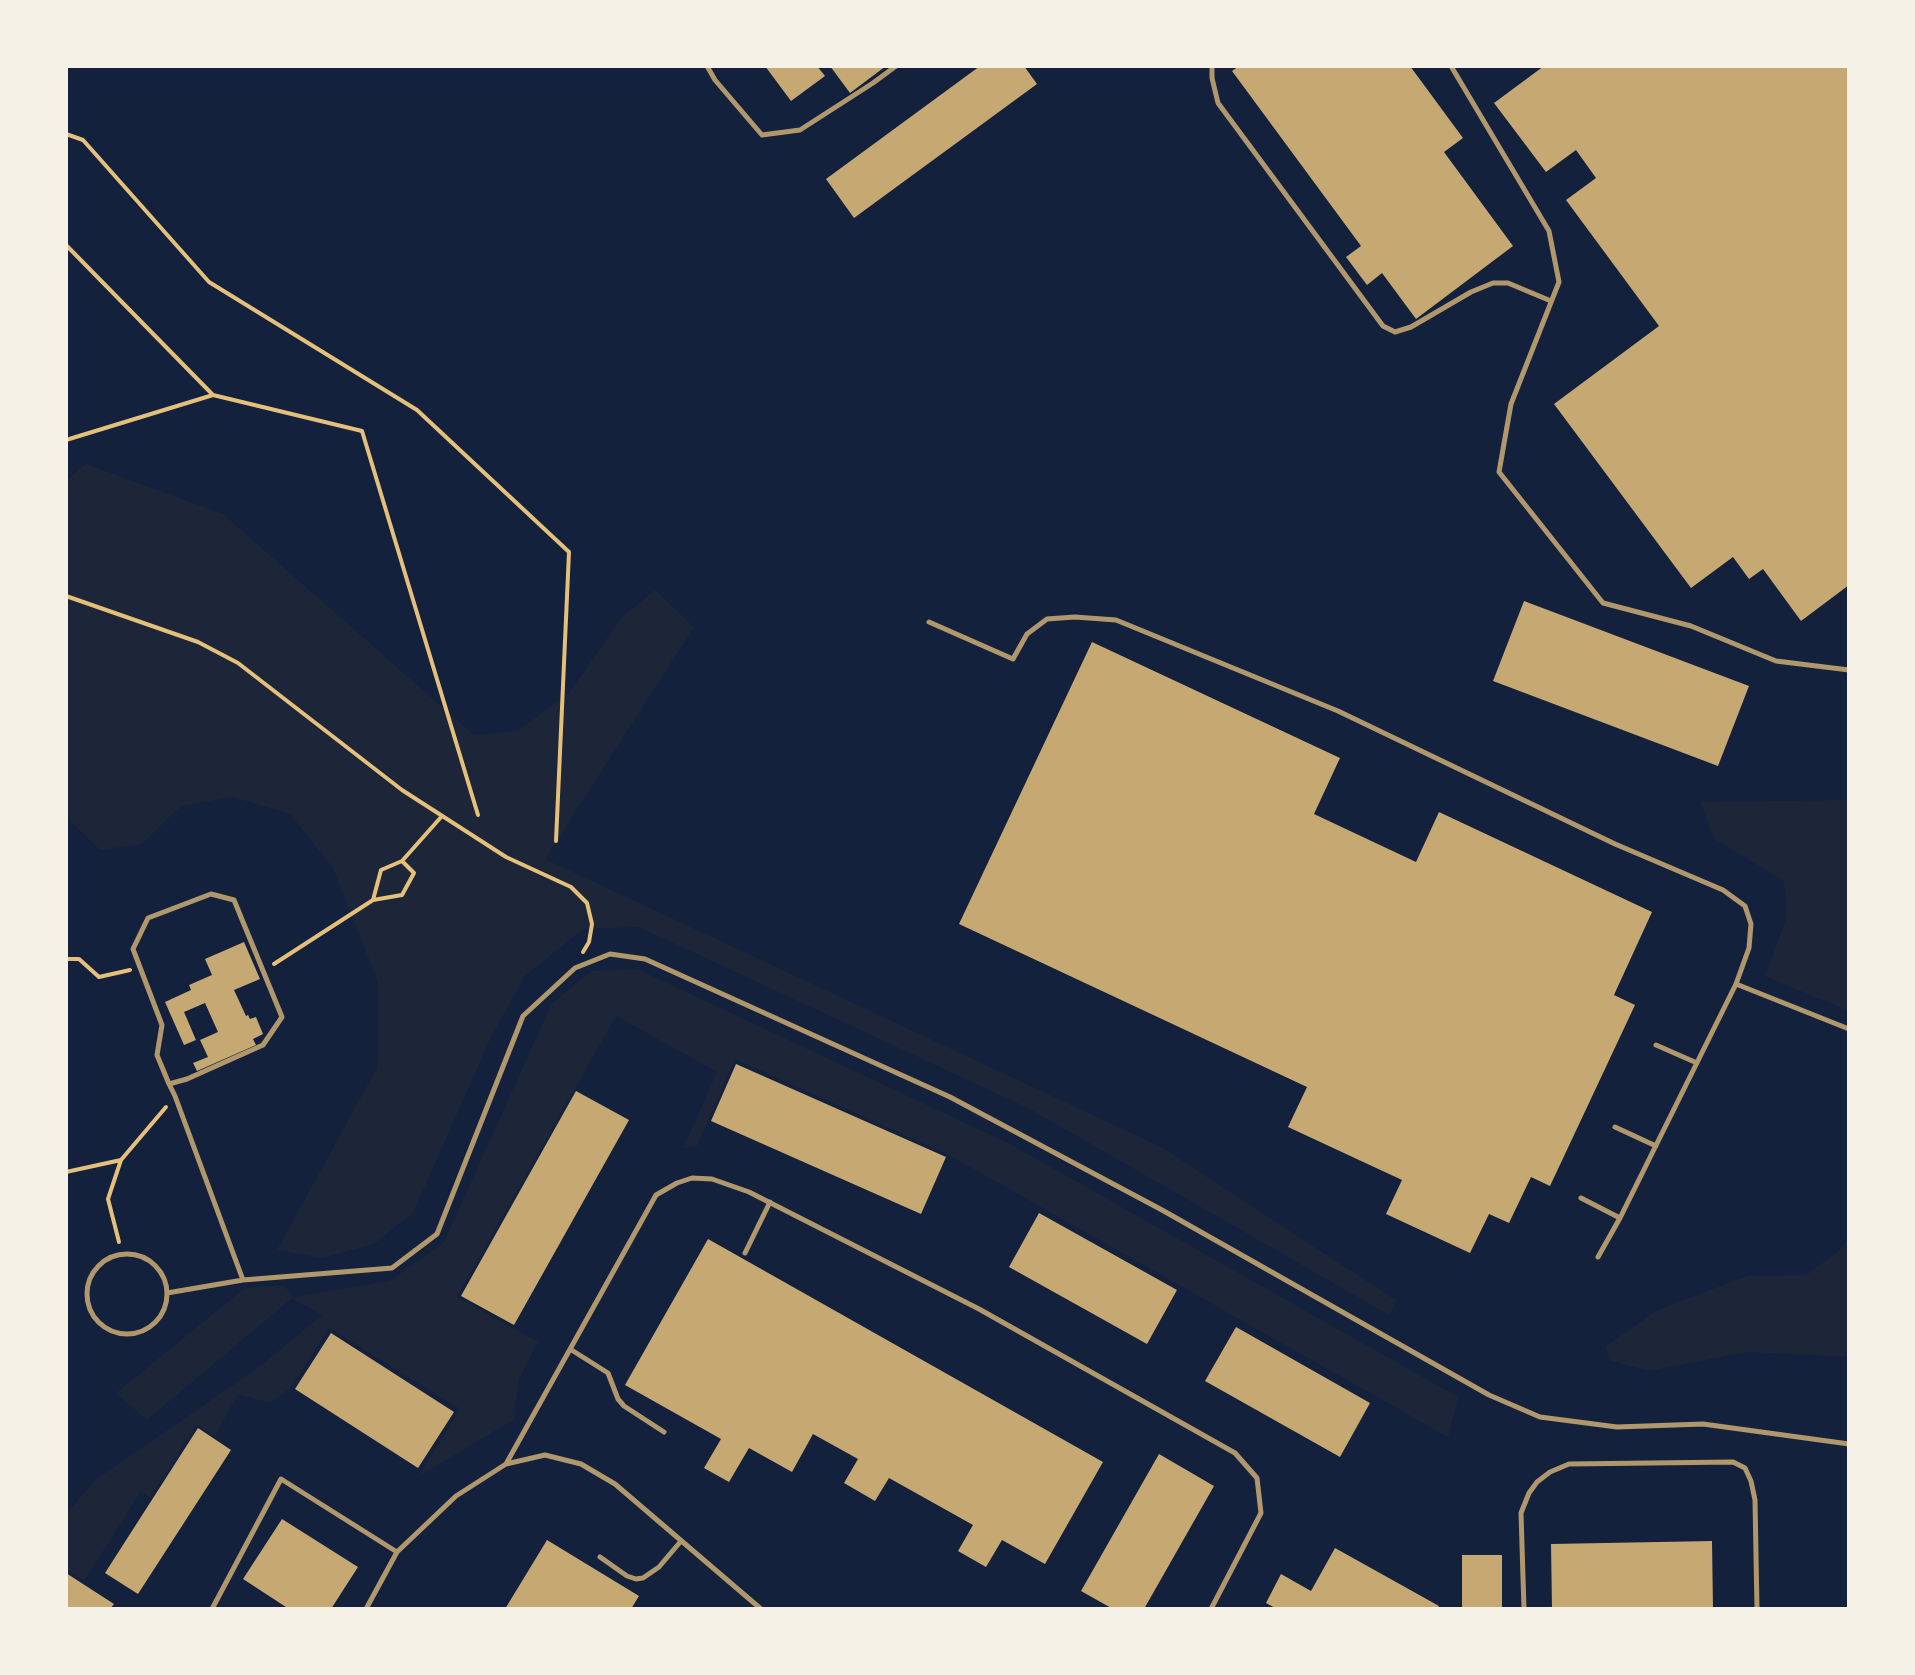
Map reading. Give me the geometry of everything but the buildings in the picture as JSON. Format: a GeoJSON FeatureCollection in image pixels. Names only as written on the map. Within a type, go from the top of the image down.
{"type":"FeatureCollection","features":[{"type":"Feature","properties":{"kind":"lane"},"geometry":{"type":"LineString","coordinates":[[707,66],[715,80],[762,135],[800,130],[896,66]]}},
{"type":"Feature","properties":{"kind":"lane"},"geometry":{"type":"LineString","coordinates":[[1212,66],[1218,103],[1383,326],[1395,332],[1411,327],[1471,292],[1493,283],[1508,283],[1551,301]]}},
{"type":"Feature","properties":{"kind":"lane"},"geometry":{"type":"LineString","coordinates":[[1451,66],[1549,231],[1559,282],[1511,404],[1499,472],[1603,603],[1691,626],[1776,661],[1849,670]]}},
{"type":"Feature","properties":{"kind":"lane"},"geometry":{"type":"LineString","coordinates":[[929,622],[1013,659],[1027,634],[1047,619],[1075,617],[1116,620],[1338,711],[1615,844],[1723,890],[1745,906],[1751,924],[1749,948],[1736,984],[1598,1257]]}},
{"type":"Feature","properties":{"kind":"lane"},"geometry":{"type":"LineString","coordinates":[[169,1084],[263,1045],[282,1017],[234,900],[211,894],[148,918],[133,949],[162,1025],[157,1055],[243,1280]]}},
{"type":"Feature","properties":{"kind":"lane"},"geometry":{"type":"LineString","coordinates":[[167,1293],[243,1280],[392,1268],[437,1234],[523,1016],[575,968],[610,954],[645,959],[950,1097],[1162,1210],[1489,1395],[1540,1417],[1617,1427],[1703,1424],[1849,1444]]}},
{"type":"Feature","properties":{"kind":"lane"},"geometry":{"type":"LineString","coordinates":[[1736,984],[1849,1029]]}},
{"type":"Feature","properties":{"kind":"lane"},"geometry":{"type":"LineString","coordinates":[[1656,1045],[1697,1063]]}},
{"type":"Feature","properties":{"kind":"lane"},"geometry":{"type":"LineString","coordinates":[[1615,1127],[1656,1146]]}},
{"type":"Feature","properties":{"kind":"lane"},"geometry":{"type":"LineString","coordinates":[[506,1464],[656,1195],[684,1180],[712,1179],[770,1202],[979,1309],[1235,1453],[1257,1478],[1261,1513],[1211,1609]]}},
{"type":"Feature","properties":{"kind":"lane"},"geometry":{"type":"LineString","coordinates":[[1581,1198],[1620,1218]]}},
{"type":"Feature","properties":{"kind":"lane"},"geometry":{"type":"LineString","coordinates":[[745,1253],[770,1202]]}},
{"type":"Feature","properties":{"kind":"lane"},"geometry":{"type":"LineString","coordinates":[[127,1254],[152,1262],[161,1273],[167,1293],[159,1318],[137,1333],[123,1334],[110,1331],[99,1323],[91,1312],[87,1286],[92,1273],[101,1263],[113,1256],[127,1254]]}},
{"type":"Feature","properties":{"kind":"lane"},"geometry":{"type":"LineString","coordinates":[[570,1349],[608,1373],[624,1406],[664,1432]]}},
{"type":"Feature","properties":{"kind":"lane"},"geometry":{"type":"LineString","coordinates":[[366,1609],[397,1552],[456,1496],[506,1464],[545,1455],[581,1464],[615,1484],[761,1609]]}},
{"type":"Feature","properties":{"kind":"lane"},"geometry":{"type":"LineString","coordinates":[[1524,1609],[1521,1513],[1529,1493],[1550,1472],[1569,1464],[1733,1462],[1745,1468],[1755,1500],[1757,1609]]}},
{"type":"Feature","properties":{"kind":"lane"},"geometry":{"type":"LineString","coordinates":[[212,1609],[281,1479],[397,1552]]}},
{"type":"Feature","properties":{"kind":"lane"},"geometry":{"type":"LineString","coordinates":[[600,1557],[627,1576],[643,1578],[659,1567],[681,1541]]}},
{"type":"Feature","properties":{"kind":"path"},"geometry":{"type":"LineString","coordinates":[[66,134],[83,140],[209,282],[417,410],[569,552],[556,841]]}},
{"type":"Feature","properties":{"kind":"path"},"geometry":{"type":"LineString","coordinates":[[66,245],[213,395]]}},
{"type":"Feature","properties":{"kind":"path"},"geometry":{"type":"LineString","coordinates":[[66,440],[213,395],[362,431],[478,815]]}},
{"type":"Feature","properties":{"kind":"path"},"geometry":{"type":"LineString","coordinates":[[66,596],[198,642],[238,663],[402,790],[506,857],[571,887],[587,903],[592,924],[589,942],[575,968]]}},
{"type":"Feature","properties":{"kind":"path"},"geometry":{"type":"LineString","coordinates":[[373,900],[381,870],[402,861],[442,816]]}},
{"type":"Feature","properties":{"kind":"path"},"geometry":{"type":"LineString","coordinates":[[263,971],[373,900],[402,895],[414,873],[402,861]]}},
{"type":"Feature","properties":{"kind":"path"},"geometry":{"type":"LineString","coordinates":[[66,959],[79,959],[99,977],[141,968]]}},
{"type":"Feature","properties":{"kind":"path"},"geometry":{"type":"LineString","coordinates":[[119,1242],[108,1199],[121,1160],[175,1096]]}},
{"type":"Feature","properties":{"kind":"path"},"geometry":{"type":"LineString","coordinates":[[66,1172],[121,1160]]}},
{"type":"Feature","properties":{"kind":"shaded area"},"geometry":{"type":"Polygon","coordinates":[[[86,464],[223,514],[474,735],[518,731],[570,692],[622,617],[655,590],[694,627],[545,859],[1161,1147],[1397,1301],[1389,1315],[1030,1109],[639,927],[583,929],[524,977],[491,1037],[413,1213],[374,1244],[322,1258],[277,1250],[377,1068],[378,982],[333,868],[290,814],[233,797],[181,806],[142,844],[100,850],[66,817],[66,481],[86,464]]]}},
{"type":"Feature","properties":{"kind":"shaded area"},"geometry":{"type":"Polygon","coordinates":[[[1849,800],[1849,1011],[1765,976],[1786,919],[1784,881],[1713,838],[1701,802],[1849,800]]]}},
{"type":"Feature","properties":{"kind":"shaded area"},"geometry":{"type":"Polygon","coordinates":[[[637,969],[1010,1144],[1458,1397],[1448,1437],[949,1155],[735,1059],[697,1146],[683,1148],[717,1072],[616,1016],[457,1297],[538,1342],[519,1379],[513,1420],[419,1476],[460,1409],[329,1328],[290,1388],[270,1403],[238,1394],[215,1436],[197,1425],[150,1498],[141,1491],[84,1581],[66,1569],[66,1514],[95,1480],[258,1368],[322,1315],[292,1298],[147,1420],[116,1393],[245,1288],[284,1285],[293,1297],[390,1281],[444,1242],[552,1003],[592,971],[637,969]]]}},
{"type":"Feature","properties":{"kind":"shaded area"},"geometry":{"type":"Polygon","coordinates":[[[1849,1236],[1849,1357],[1748,1352],[1648,1371],[1609,1360],[1606,1346],[1658,1310],[1747,1276],[1806,1275],[1840,1250],[1849,1236]]]}}]}
